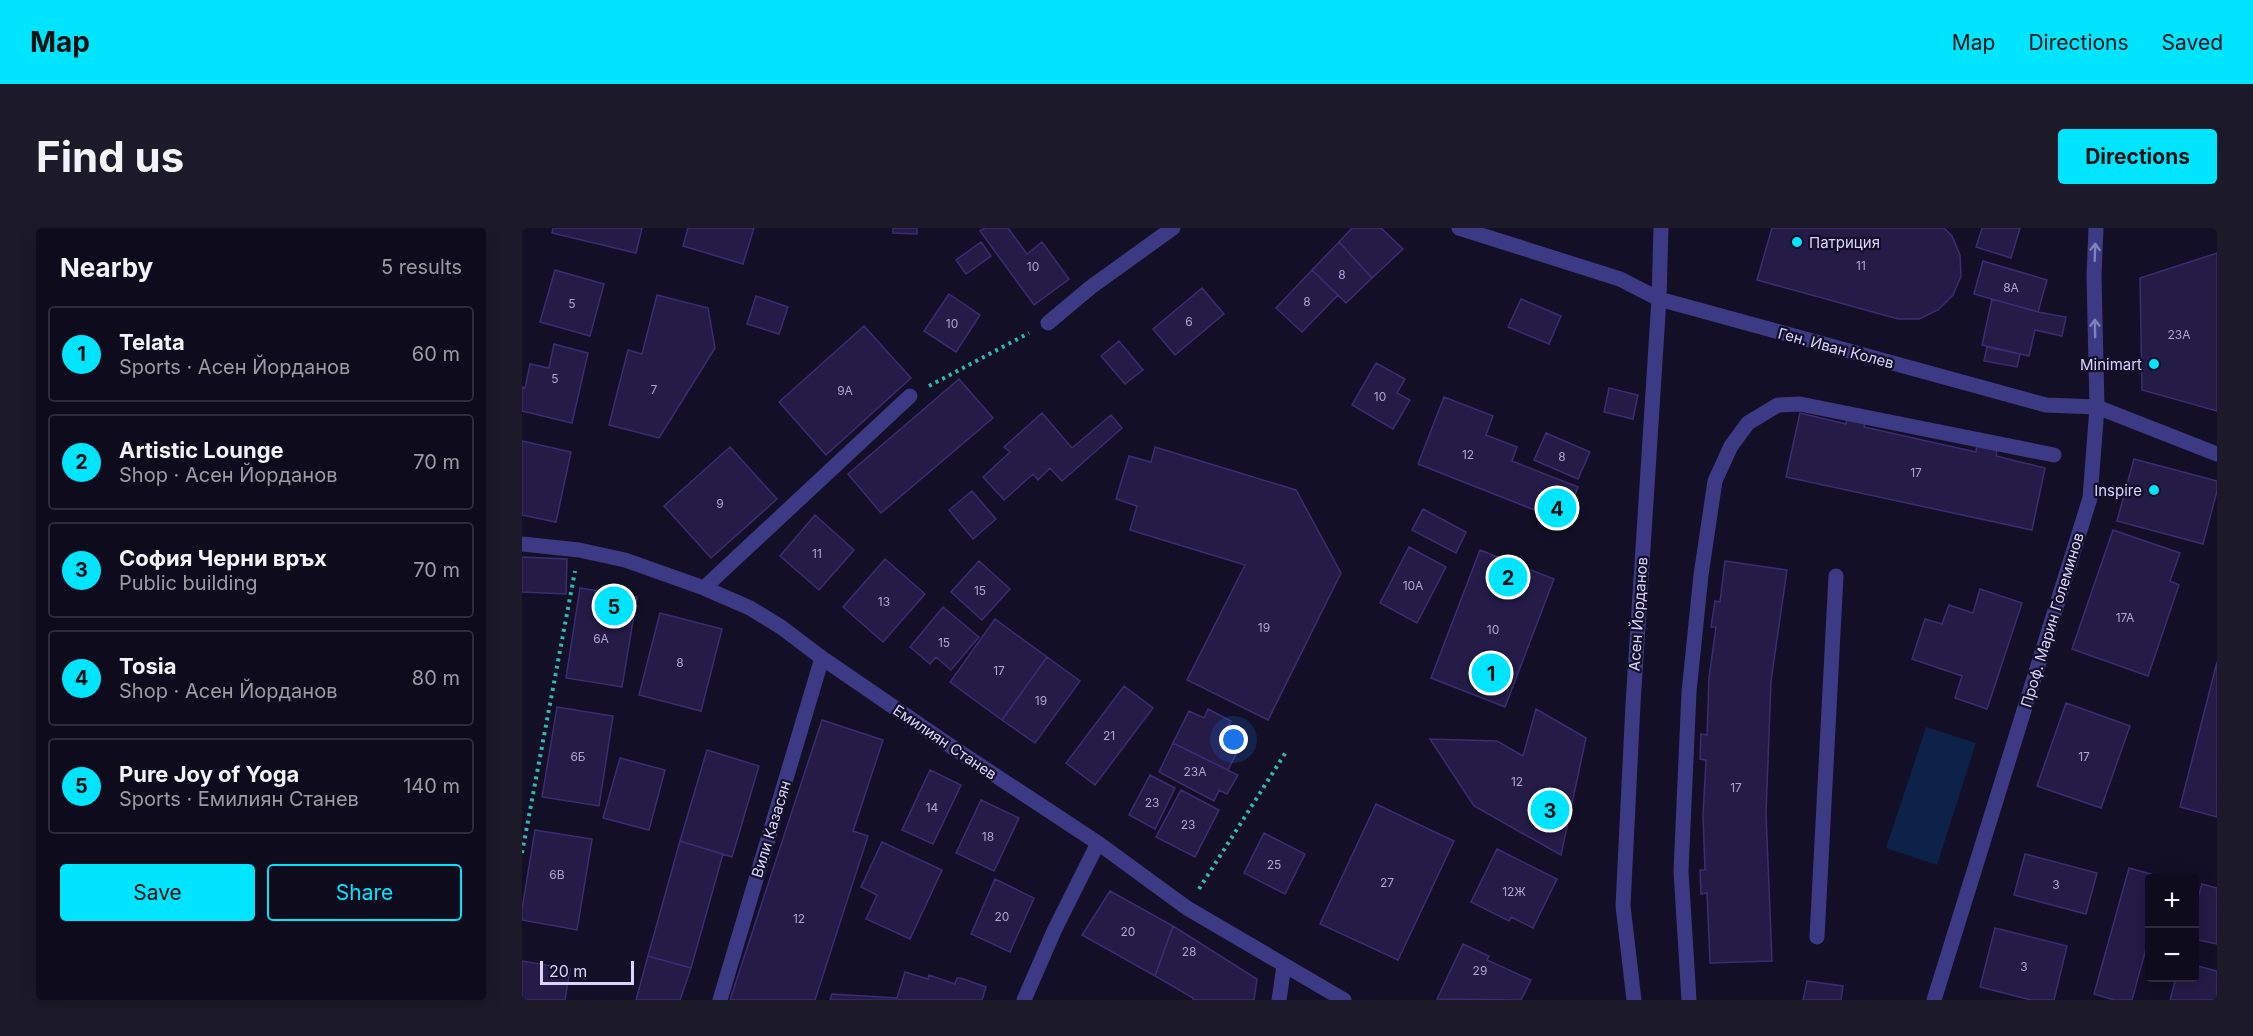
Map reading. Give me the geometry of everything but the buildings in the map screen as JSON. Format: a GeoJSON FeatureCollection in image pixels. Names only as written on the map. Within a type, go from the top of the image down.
{"type":"FeatureCollection","features":[{"type":"Feature","properties":{"kind":"street"},"geometry":{"type":"LineString","coordinates":[[1048,323],[1090,286],[1173,228]]}},
{"type":"Feature","properties":{"kind":"street","name":"Ген. Иван Колев"},"geometry":{"type":"LineString","coordinates":[[1459,228],[1620,279],[1659,299],[2046,405],[2097,407],[2217,453]]}},
{"type":"Feature","properties":{"kind":"street","name":"Асен Йорданов"},"geometry":{"type":"LineString","coordinates":[[1634,1000],[1623,906],[1632,704],[1659,299],[1661,228]]}},
{"type":"Feature","properties":{"kind":"street","name":"Проф. Марин Големинов"},"geometry":{"type":"LineString","coordinates":[[1934,1000],[2090,498],[2097,407],[2094,276],[2096,228]]}},
{"type":"Feature","properties":{"kind":"street"},"geometry":{"type":"LineString","coordinates":[[704,588],[910,396]]}},
{"type":"Feature","properties":{"kind":"street"},"geometry":{"type":"LineString","coordinates":[[1689,1000],[1681,871],[1689,692],[1701,574],[1715,481],[1731,446],[1748,423],[1761,415],[1778,405],[1800,404],[2054,455]]}},
{"type":"Feature","properties":{"kind":"street","name":"Емилиян Станев"},"geometry":{"type":"LineString","coordinates":[[522,544],[579,550],[625,560],[704,588],[750,608],[1098,843],[1187,908],[1344,1000]]}},
{"type":"Feature","properties":{"kind":"street"},"geometry":{"type":"LineString","coordinates":[[1817,937],[1836,576]]}},
{"type":"Feature","properties":{"kind":"street","name":"Вили Казасян"},"geometry":{"type":"LineString","coordinates":[[720,1000],[822,658]]}},
{"type":"Feature","properties":{"kind":"street"},"geometry":{"type":"LineString","coordinates":[[1024,1000],[1054,931],[1098,843]]}},
{"type":"Feature","properties":{"kind":"street"},"geometry":{"type":"LineString","coordinates":[[1279,1000],[1284,966]]}},
{"type":"Feature","properties":{"kind":"path"},"geometry":{"type":"LineString","coordinates":[[910,396],[1048,323]]}},
{"type":"Feature","properties":{"kind":"path"},"geometry":{"type":"LineString","coordinates":[[522,853],[579,550]]}},
{"type":"Feature","properties":{"kind":"path"},"geometry":{"type":"LineString","coordinates":[[1187,908],[1286,752]]}},
{"type":"Feature","properties":{"kind":"water"},"geometry":{"type":"Polygon","coordinates":[[[1926,727],[1976,743],[1937,865],[1886,848],[1926,727]]]}},
{"type":"Feature","properties":{"kind":"place","name":"Патриция"},"geometry":{"type":"Point","coordinates":[1797,242]}},
{"type":"Feature","properties":{"kind":"place","name":"Minimart"},"geometry":{"type":"Point","coordinates":[2154,364]}},
{"type":"Feature","properties":{"kind":"place","name":"Inspire"},"geometry":{"type":"Point","coordinates":[2154,490]}},
{"type":"Feature","properties":{"kind":"place","name":"Tosia"},"geometry":{"type":"Point","coordinates":[1557,508]}},
{"type":"Feature","properties":{"kind":"place","name":"Artistic Lounge"},"geometry":{"type":"Point","coordinates":[1508,577]}},
{"type":"Feature","properties":{"kind":"place","name":"Pure Joy of Yoga"},"geometry":{"type":"Point","coordinates":[614,606]}},
{"type":"Feature","properties":{"kind":"place","name":"Telata"},"geometry":{"type":"Point","coordinates":[1491,673]}},
{"type":"Feature","properties":{"kind":"place","name":"София Черни връх"},"geometry":{"type":"Point","coordinates":[1550,810]}}]}
